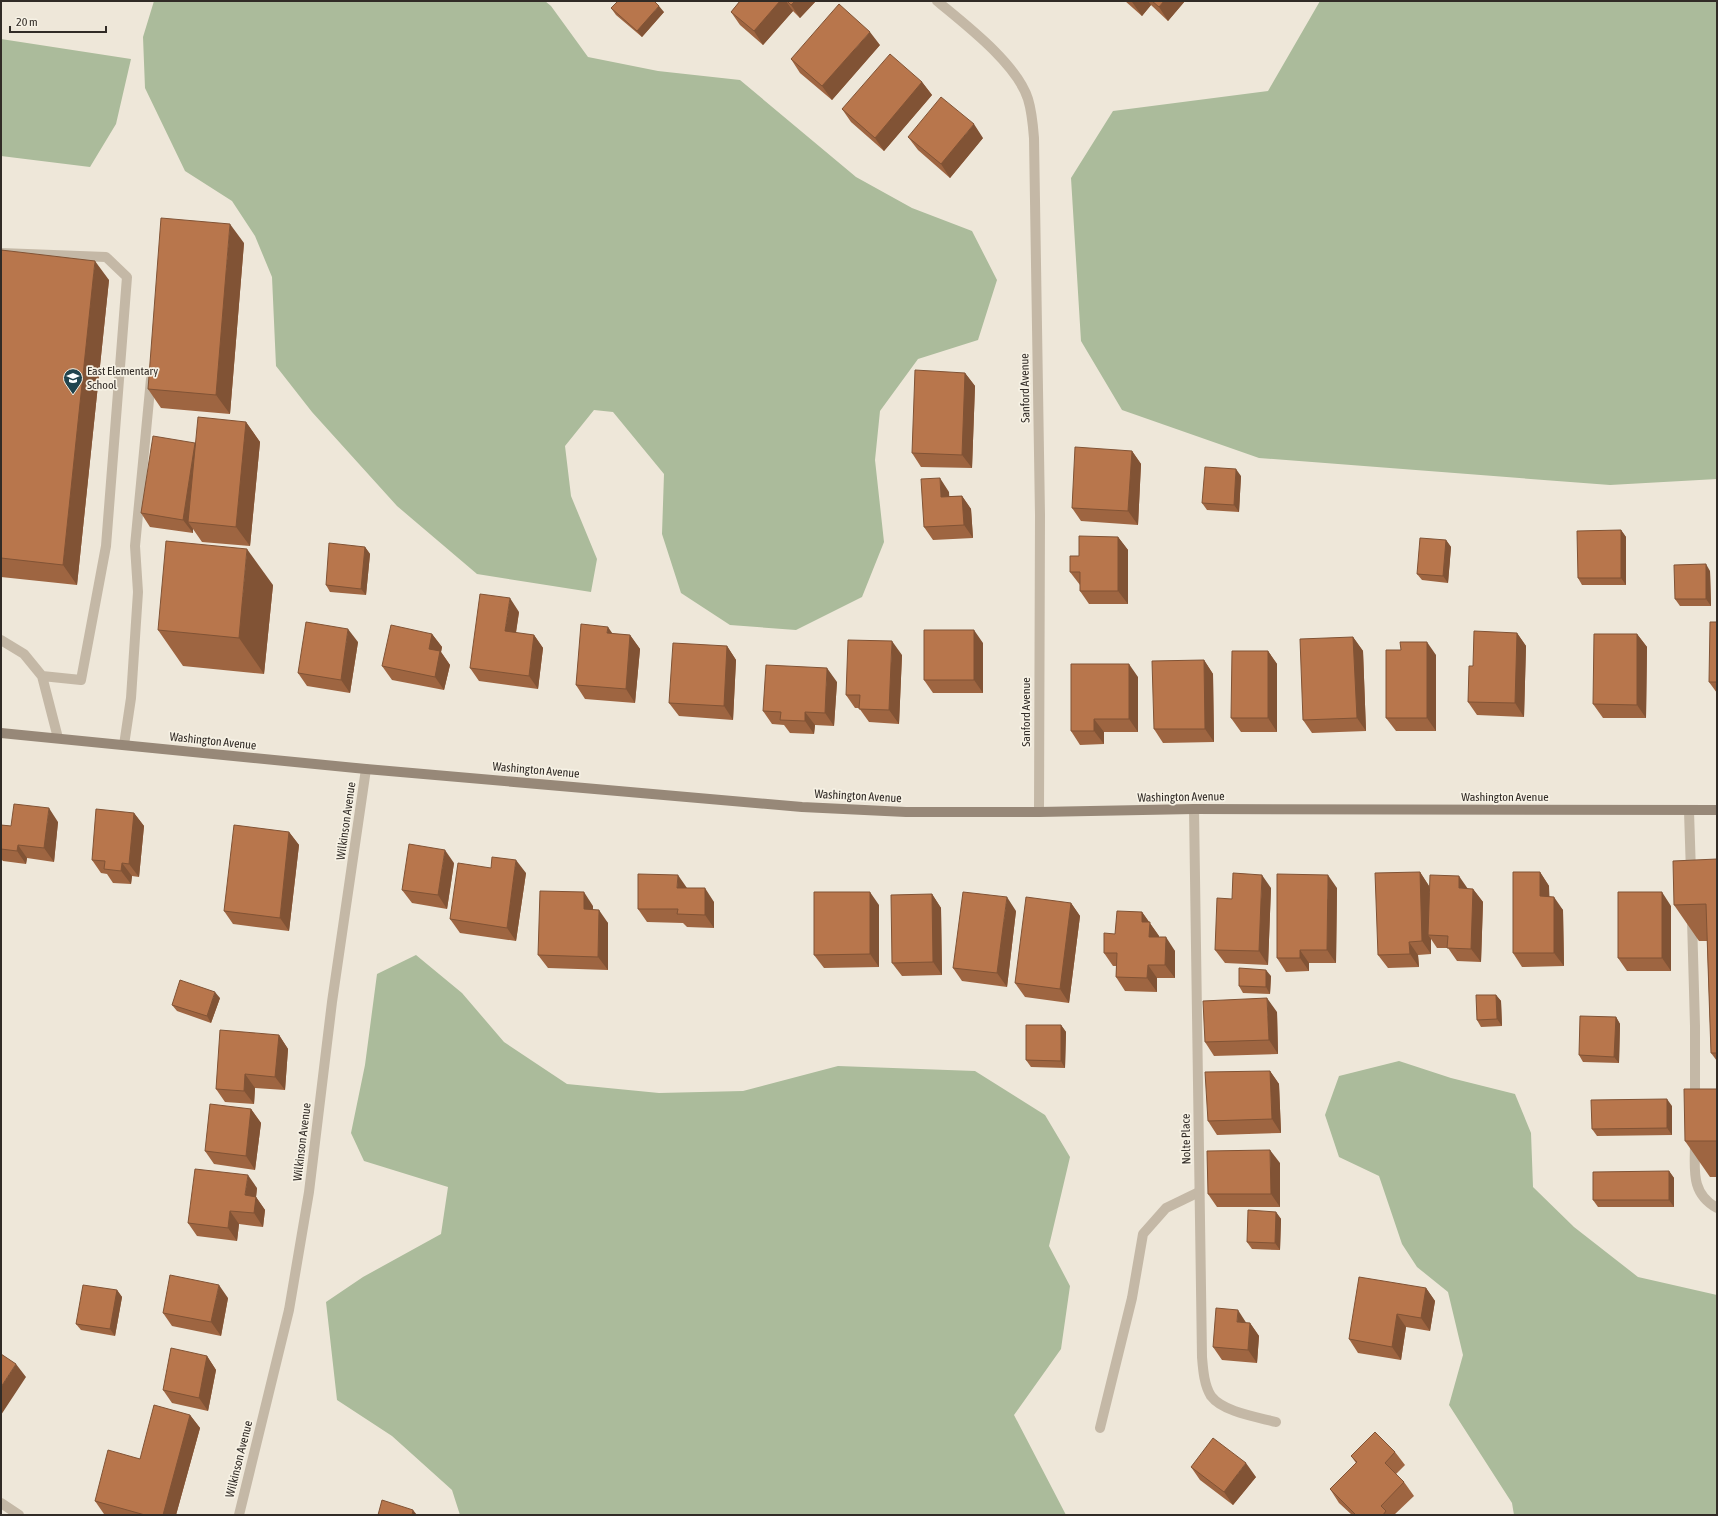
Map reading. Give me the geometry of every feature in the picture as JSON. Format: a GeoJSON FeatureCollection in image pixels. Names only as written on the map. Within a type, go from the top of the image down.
{"type":"FeatureCollection","features":[{"type":"Feature","properties":{"kind":"main road","name":"Washington Avenue"},"geometry":{"type":"LineString","coordinates":[[1,733],[366,769],[802,807],[906,812],[1038,812],[1194,809],[1717,810]]}},
{"type":"Feature","properties":{"kind":"street","name":"Sanford Avenue"},"geometry":{"type":"LineString","coordinates":[[937,1],[1008,65],[1020,81],[1025,92],[1032,117],[1034,138],[1040,515],[1038,812]]}},
{"type":"Feature","properties":{"kind":"street"},"geometry":{"type":"LineString","coordinates":[[1,253],[106,257],[127,277],[106,546],[82,680],[42,676]]}},
{"type":"Feature","properties":{"kind":"street"},"geometry":{"type":"LineString","coordinates":[[124,745],[131,698],[138,592],[135,546],[153,365]]}},
{"type":"Feature","properties":{"kind":"street"},"geometry":{"type":"LineString","coordinates":[[1,640],[24,654],[42,676],[58,738]]}},
{"type":"Feature","properties":{"kind":"street","name":"Wilkinson Avenue"},"geometry":{"type":"LineString","coordinates":[[239,1515],[288,1310],[309,1192],[332,1002],[366,769]]}},
{"type":"Feature","properties":{"kind":"street","name":"Nolte Place"},"geometry":{"type":"LineString","coordinates":[[1194,809],[1199,1192],[1202,1357],[1204,1378],[1211,1395],[1225,1408],[1276,1422]]}},
{"type":"Feature","properties":{"kind":"street"},"geometry":{"type":"LineString","coordinates":[[1689,810],[1691,882]]}},
{"type":"Feature","properties":{"kind":"street"},"geometry":{"type":"LineString","coordinates":[[1692,906],[1695,1026],[1695,1110]]}},
{"type":"Feature","properties":{"kind":"street"},"geometry":{"type":"LineString","coordinates":[[1695,1133],[1695,1180],[1699,1192],[1709,1204],[1717,1208]]}},
{"type":"Feature","properties":{"kind":"street"},"geometry":{"type":"LineString","coordinates":[[1100,1428],[1132,1298],[1143,1234],[1166,1208],[1199,1192]]}},
{"type":"Feature","properties":{"kind":"street"},"geometry":{"type":"LineString","coordinates":[[1,1503],[19,1515]]}},
{"type":"Feature","properties":{"kind":"green space"},"geometry":{"type":"Polygon","coordinates":[[[154,1],[545,1],[551,6],[588,57],[658,71],[740,80],[856,177],[912,208],[972,231],[997,280],[978,340],[918,359],[880,411],[875,460],[884,542],[862,597],[796,630],[730,625],[681,593],[662,534],[664,474],[613,412],[594,410],[565,446],[571,496],[597,559],[591,592],[477,574],[397,506],[312,412],[276,366],[272,277],[255,236],[232,201],[185,171],[145,88],[143,37],[154,1]]]}},
{"type":"Feature","properties":{"kind":"green space"},"geometry":{"type":"Polygon","coordinates":[[[1320,1],[1717,1],[1717,479],[1610,485],[1259,458],[1122,410],[1081,341],[1071,178],[1113,111],[1268,91],[1320,1]]]}},
{"type":"Feature","properties":{"kind":"green space"},"geometry":{"type":"Polygon","coordinates":[[[1,39],[131,59],[116,124],[90,167],[1,156],[1,39]]]}},
{"type":"Feature","properties":{"kind":"green space"},"geometry":{"type":"Polygon","coordinates":[[[416,955],[462,993],[504,1042],[567,1084],[659,1093],[743,1091],[838,1066],[975,1071],[1045,1115],[1070,1157],[1049,1246],[1070,1286],[1061,1349],[1014,1415],[1066,1515],[460,1515],[452,1490],[392,1436],[337,1400],[326,1302],[363,1277],[441,1234],[448,1187],[364,1161],[351,1133],[365,1065],[377,974],[416,955]]]}},
{"type":"Feature","properties":{"kind":"green space"},"geometry":{"type":"Polygon","coordinates":[[[1399,1061],[1451,1078],[1515,1094],[1531,1133],[1533,1187],[1574,1227],[1638,1277],[1717,1295],[1717,1515],[1514,1515],[1512,1503],[1449,1405],[1463,1355],[1448,1292],[1417,1267],[1402,1244],[1379,1176],[1339,1157],[1325,1115],[1339,1076],[1399,1061]]]}},
{"type":"Feature","properties":{"kind":"building"},"geometry":{"type":"Polygon","coordinates":[[[618,1],[654,1],[659,6],[637,31],[611,8],[618,1]]]}},
{"type":"Feature","properties":{"kind":"building"},"geometry":{"type":"Polygon","coordinates":[[[740,1],[780,1],[754,31],[731,12],[740,1]]]}},
{"type":"Feature","properties":{"kind":"building"},"geometry":{"type":"Polygon","coordinates":[[[787,1],[795,1],[791,5],[787,1]]]}},
{"type":"Feature","properties":{"kind":"building"},"geometry":{"type":"Polygon","coordinates":[[[1152,1],[1164,1],[1159,7],[1152,1]]]}},
{"type":"Feature","properties":{"kind":"building"},"geometry":{"type":"Polygon","coordinates":[[[839,4],[870,32],[822,86],[791,59],[839,4]]]}},
{"type":"Feature","properties":{"kind":"building"},"geometry":{"type":"Polygon","coordinates":[[[890,54],[922,82],[875,138],[842,109],[890,54]]]}},
{"type":"Feature","properties":{"kind":"building"},"geometry":{"type":"Polygon","coordinates":[[[941,97],[974,124],[941,164],[908,137],[941,97]]]}},
{"type":"Feature","properties":{"kind":"building"},"geometry":{"type":"Polygon","coordinates":[[[161,218],[230,224],[216,395],[148,389],[161,218]]]}},
{"type":"Feature","properties":{"kind":"building","name":"East Elementary School"},"geometry":{"type":"Polygon","coordinates":[[[1,250],[95,261],[63,565],[1,558],[1,250]]]}},
{"type":"Feature","properties":{"kind":"building"},"geometry":{"type":"Polygon","coordinates":[[[915,370],[965,373],[962,455],[912,453],[915,370]]]}},
{"type":"Feature","properties":{"kind":"building"},"geometry":{"type":"Polygon","coordinates":[[[198,417],[246,422],[236,527],[188,522],[198,417]]]}},
{"type":"Feature","properties":{"kind":"building"},"geometry":{"type":"Polygon","coordinates":[[[153,436],[195,443],[183,520],[141,513],[153,436]]]}},
{"type":"Feature","properties":{"kind":"building"},"geometry":{"type":"Polygon","coordinates":[[[1075,447],[1132,451],[1128,511],[1072,508],[1075,447]]]}},
{"type":"Feature","properties":{"kind":"building"},"geometry":{"type":"Polygon","coordinates":[[[1205,467],[1236,469],[1234,505],[1202,503],[1205,467]]]}},
{"type":"Feature","properties":{"kind":"building"},"geometry":{"type":"Polygon","coordinates":[[[940,478],[941,497],[962,496],[964,525],[924,527],[921,479],[940,478]]]}},
{"type":"Feature","properties":{"kind":"building"},"geometry":{"type":"Polygon","coordinates":[[[1621,530],[1621,578],[1578,578],[1577,531],[1621,530]]]}},
{"type":"Feature","properties":{"kind":"building"},"geometry":{"type":"Polygon","coordinates":[[[1079,536],[1118,537],[1118,591],[1080,591],[1080,572],[1070,572],[1070,556],[1079,556],[1079,536]]]}},
{"type":"Feature","properties":{"kind":"building"},"geometry":{"type":"Polygon","coordinates":[[[1420,538],[1446,540],[1443,576],[1417,574],[1420,538]]]}},
{"type":"Feature","properties":{"kind":"building"},"geometry":{"type":"Polygon","coordinates":[[[166,541],[247,549],[239,638],[158,630],[166,541]]]}},
{"type":"Feature","properties":{"kind":"building"},"geometry":{"type":"Polygon","coordinates":[[[329,543],[365,547],[361,589],[326,585],[329,543]]]}},
{"type":"Feature","properties":{"kind":"building"},"geometry":{"type":"Polygon","coordinates":[[[1706,564],[1706,599],[1675,599],[1674,565],[1706,564]]]}},
{"type":"Feature","properties":{"kind":"building"},"geometry":{"type":"Polygon","coordinates":[[[480,594],[510,598],[505,631],[534,635],[529,676],[470,668],[480,594]]]}},
{"type":"Feature","properties":{"kind":"building"},"geometry":{"type":"Polygon","coordinates":[[[306,622],[348,629],[341,680],[298,673],[306,622]]]}},
{"type":"Feature","properties":{"kind":"building"},"geometry":{"type":"Polygon","coordinates":[[[1710,622],[1717,622],[1717,682],[1709,682],[1710,622]]]}},
{"type":"Feature","properties":{"kind":"building"},"geometry":{"type":"Polygon","coordinates":[[[581,624],[608,627],[607,633],[630,635],[626,689],[576,685],[581,624]]]}},
{"type":"Feature","properties":{"kind":"building"},"geometry":{"type":"Polygon","coordinates":[[[391,625],[432,634],[429,649],[440,651],[435,677],[382,666],[391,625]]]}},
{"type":"Feature","properties":{"kind":"building"},"geometry":{"type":"Polygon","coordinates":[[[924,630],[974,630],[974,680],[924,680],[924,630]]]}},
{"type":"Feature","properties":{"kind":"building"},"geometry":{"type":"Polygon","coordinates":[[[1474,631],[1517,633],[1515,703],[1468,702],[1469,666],[1473,666],[1474,631]]]}},
{"type":"Feature","properties":{"kind":"building"},"geometry":{"type":"Polygon","coordinates":[[[1594,634],[1637,634],[1637,705],[1593,704],[1594,634]]]}},
{"type":"Feature","properties":{"kind":"building"},"geometry":{"type":"Polygon","coordinates":[[[1353,637],[1357,718],[1303,720],[1300,639],[1353,637]]]}},
{"type":"Feature","properties":{"kind":"building"},"geometry":{"type":"Polygon","coordinates":[[[848,640],[892,641],[889,710],[859,709],[860,695],[846,695],[848,640]]]}},
{"type":"Feature","properties":{"kind":"building"},"geometry":{"type":"Polygon","coordinates":[[[1400,642],[1427,642],[1427,718],[1386,718],[1386,650],[1401,650],[1400,642]]]}},
{"type":"Feature","properties":{"kind":"building"},"geometry":{"type":"Polygon","coordinates":[[[673,643],[727,646],[724,706],[669,703],[673,643]]]}},
{"type":"Feature","properties":{"kind":"building"},"geometry":{"type":"Polygon","coordinates":[[[1232,651],[1268,651],[1268,718],[1231,718],[1232,651]]]}},
{"type":"Feature","properties":{"kind":"building"},"geometry":{"type":"Polygon","coordinates":[[[1204,660],[1205,729],[1154,729],[1152,661],[1204,660]]]}},
{"type":"Feature","properties":{"kind":"building"},"geometry":{"type":"Polygon","coordinates":[[[1071,664],[1129,664],[1129,719],[1094,719],[1094,731],[1071,731],[1071,664]]]}},
{"type":"Feature","properties":{"kind":"building"},"geometry":{"type":"Polygon","coordinates":[[[766,665],[827,668],[825,713],[805,712],[805,721],[780,720],[781,712],[763,711],[766,665]]]}},
{"type":"Feature","properties":{"kind":"building"},"geometry":{"type":"Polygon","coordinates":[[[14,804],[49,808],[44,848],[18,845],[17,851],[1,849],[1,825],[11,826],[14,804]]]}},
{"type":"Feature","properties":{"kind":"building"},"geometry":{"type":"Polygon","coordinates":[[[96,809],[134,813],[129,864],[122,863],[121,871],[104,869],[105,861],[92,860],[96,809]]]}},
{"type":"Feature","properties":{"kind":"building"},"geometry":{"type":"Polygon","coordinates":[[[234,825],[289,832],[280,918],[224,911],[234,825]]]}},
{"type":"Feature","properties":{"kind":"building"},"geometry":{"type":"Polygon","coordinates":[[[409,844],[445,850],[438,895],[402,890],[409,844]]]}},
{"type":"Feature","properties":{"kind":"building"},"geometry":{"type":"Polygon","coordinates":[[[492,857],[516,860],[507,928],[450,919],[458,863],[491,868],[492,857]]]}},
{"type":"Feature","properties":{"kind":"building"},"geometry":{"type":"Polygon","coordinates":[[[1717,859],[1717,1053],[1711,1053],[1706,904],[1674,905],[1673,861],[1717,859]]]}},
{"type":"Feature","properties":{"kind":"building"},"geometry":{"type":"Polygon","coordinates":[[[1420,872],[1422,941],[1409,942],[1410,954],[1378,955],[1375,873],[1420,872]]]}},
{"type":"Feature","properties":{"kind":"building"},"geometry":{"type":"Polygon","coordinates":[[[1513,872],[1540,872],[1540,896],[1554,897],[1554,953],[1513,953],[1513,872]]]}},
{"type":"Feature","properties":{"kind":"building"},"geometry":{"type":"Polygon","coordinates":[[[1233,873],[1262,875],[1259,951],[1215,950],[1217,898],[1232,899],[1233,873]]]}},
{"type":"Feature","properties":{"kind":"building"},"geometry":{"type":"Polygon","coordinates":[[[638,874],[678,875],[677,888],[705,888],[705,915],[677,914],[678,909],[638,909],[638,874]]]}},
{"type":"Feature","properties":{"kind":"building"},"geometry":{"type":"Polygon","coordinates":[[[1277,874],[1328,875],[1327,950],[1300,950],[1300,958],[1277,958],[1277,874]]]}},
{"type":"Feature","properties":{"kind":"building"},"geometry":{"type":"Polygon","coordinates":[[[1430,875],[1459,876],[1459,888],[1473,889],[1471,949],[1447,948],[1448,936],[1428,935],[1430,875]]]}},
{"type":"Feature","properties":{"kind":"building"},"geometry":{"type":"Polygon","coordinates":[[[540,891],[584,892],[584,909],[599,910],[598,957],[538,955],[540,891]]]}},
{"type":"Feature","properties":{"kind":"building"},"geometry":{"type":"Polygon","coordinates":[[[814,892],[870,892],[870,954],[814,955],[814,892]]]}},
{"type":"Feature","properties":{"kind":"building"},"geometry":{"type":"Polygon","coordinates":[[[963,892],[1007,897],[997,973],[953,968],[963,892]]]}},
{"type":"Feature","properties":{"kind":"building"},"geometry":{"type":"Polygon","coordinates":[[[1618,892],[1662,892],[1662,958],[1618,958],[1618,892]]]}},
{"type":"Feature","properties":{"kind":"building"},"geometry":{"type":"Polygon","coordinates":[[[932,894],[933,962],[892,963],[891,895],[932,894]]]}},
{"type":"Feature","properties":{"kind":"building"},"geometry":{"type":"Polygon","coordinates":[[[1026,897],[1071,903],[1060,989],[1015,983],[1026,897]]]}},
{"type":"Feature","properties":{"kind":"building"},"geometry":{"type":"Polygon","coordinates":[[[1117,911],[1142,912],[1142,922],[1150,922],[1149,937],[1166,937],[1165,965],[1148,965],[1147,978],[1116,977],[1117,953],[1104,953],[1104,933],[1115,934],[1117,911]]]}},
{"type":"Feature","properties":{"kind":"building"},"geometry":{"type":"Polygon","coordinates":[[[1239,968],[1266,970],[1266,987],[1239,986],[1239,968]]]}},
{"type":"Feature","properties":{"kind":"building"},"geometry":{"type":"Polygon","coordinates":[[[180,980],[215,992],[207,1016],[172,1005],[180,980]]]}},
{"type":"Feature","properties":{"kind":"building"},"geometry":{"type":"Polygon","coordinates":[[[1476,995],[1496,995],[1497,1019],[1477,1020],[1476,995]]]}},
{"type":"Feature","properties":{"kind":"building"},"geometry":{"type":"Polygon","coordinates":[[[1267,998],[1269,1040],[1205,1042],[1203,1001],[1267,998]]]}},
{"type":"Feature","properties":{"kind":"building"},"geometry":{"type":"Polygon","coordinates":[[[1580,1016],[1616,1017],[1614,1057],[1579,1055],[1580,1016]]]}},
{"type":"Feature","properties":{"kind":"building"},"geometry":{"type":"Polygon","coordinates":[[[1026,1025],[1061,1025],[1061,1061],[1026,1060],[1026,1025]]]}},
{"type":"Feature","properties":{"kind":"building"},"geometry":{"type":"Polygon","coordinates":[[[220,1030],[279,1035],[275,1077],[245,1074],[244,1091],[216,1089],[220,1030]]]}},
{"type":"Feature","properties":{"kind":"building"},"geometry":{"type":"Polygon","coordinates":[[[1270,1071],[1272,1119],[1208,1121],[1205,1072],[1270,1071]]]}},
{"type":"Feature","properties":{"kind":"building"},"geometry":{"type":"Polygon","coordinates":[[[1684,1089],[1717,1089],[1717,1141],[1685,1141],[1684,1089]]]}},
{"type":"Feature","properties":{"kind":"building"},"geometry":{"type":"Polygon","coordinates":[[[1667,1099],[1667,1128],[1592,1129],[1591,1100],[1667,1099]]]}},
{"type":"Feature","properties":{"kind":"building"},"geometry":{"type":"Polygon","coordinates":[[[210,1104],[251,1109],[246,1156],[205,1151],[210,1104]]]}},
{"type":"Feature","properties":{"kind":"building"},"geometry":{"type":"Polygon","coordinates":[[[1270,1150],[1271,1194],[1208,1194],[1207,1151],[1270,1150]]]}},
{"type":"Feature","properties":{"kind":"building"},"geometry":{"type":"Polygon","coordinates":[[[195,1169],[248,1175],[245,1195],[256,1197],[254,1213],[230,1211],[228,1228],[188,1223],[195,1169]]]}},
{"type":"Feature","properties":{"kind":"building"},"geometry":{"type":"Polygon","coordinates":[[[1669,1171],[1669,1200],[1593,1200],[1593,1172],[1669,1171]]]}},
{"type":"Feature","properties":{"kind":"building"},"geometry":{"type":"Polygon","coordinates":[[[1248,1210],[1276,1212],[1275,1243],[1247,1242],[1248,1210]]]}},
{"type":"Feature","properties":{"kind":"building"},"geometry":{"type":"Polygon","coordinates":[[[170,1275],[219,1285],[211,1322],[163,1313],[170,1275]]]}},
{"type":"Feature","properties":{"kind":"building"},"geometry":{"type":"Polygon","coordinates":[[[1359,1277],[1426,1288],[1421,1318],[1397,1314],[1392,1347],[1349,1339],[1359,1277]]]}},
{"type":"Feature","properties":{"kind":"building"},"geometry":{"type":"Polygon","coordinates":[[[83,1285],[117,1290],[110,1329],[76,1324],[83,1285]]]}},
{"type":"Feature","properties":{"kind":"building"},"geometry":{"type":"Polygon","coordinates":[[[1216,1308],[1238,1310],[1237,1322],[1250,1323],[1248,1350],[1213,1347],[1216,1308]]]}},
{"type":"Feature","properties":{"kind":"building"},"geometry":{"type":"Polygon","coordinates":[[[171,1348],[207,1356],[199,1398],[163,1390],[171,1348]]]}},
{"type":"Feature","properties":{"kind":"building"},"geometry":{"type":"Polygon","coordinates":[[[1,1354],[16,1364],[1,1387],[1,1354]]]}},
{"type":"Feature","properties":{"kind":"building"},"geometry":{"type":"Polygon","coordinates":[[[154,1405],[190,1415],[163,1515],[145,1515],[95,1501],[108,1450],[140,1459],[154,1405]]]}},
{"type":"Feature","properties":{"kind":"building"},"geometry":{"type":"Polygon","coordinates":[[[1375,1432],[1395,1452],[1385,1463],[1404,1482],[1381,1506],[1386,1511],[1383,1515],[1356,1515],[1330,1489],[1357,1462],[1351,1456],[1375,1432]]]}},
{"type":"Feature","properties":{"kind":"building"},"geometry":{"type":"Polygon","coordinates":[[[1213,1438],[1246,1463],[1224,1492],[1191,1467],[1213,1438]]]}},
{"type":"Feature","properties":{"kind":"building"},"geometry":{"type":"Polygon","coordinates":[[[382,1500],[413,1510],[412,1515],[378,1515],[382,1500]]]}},
{"type":"Feature","properties":{"kind":"place","name":"East Elementary School"},"geometry":{"type":"Point","coordinates":[73,395]}}]}
